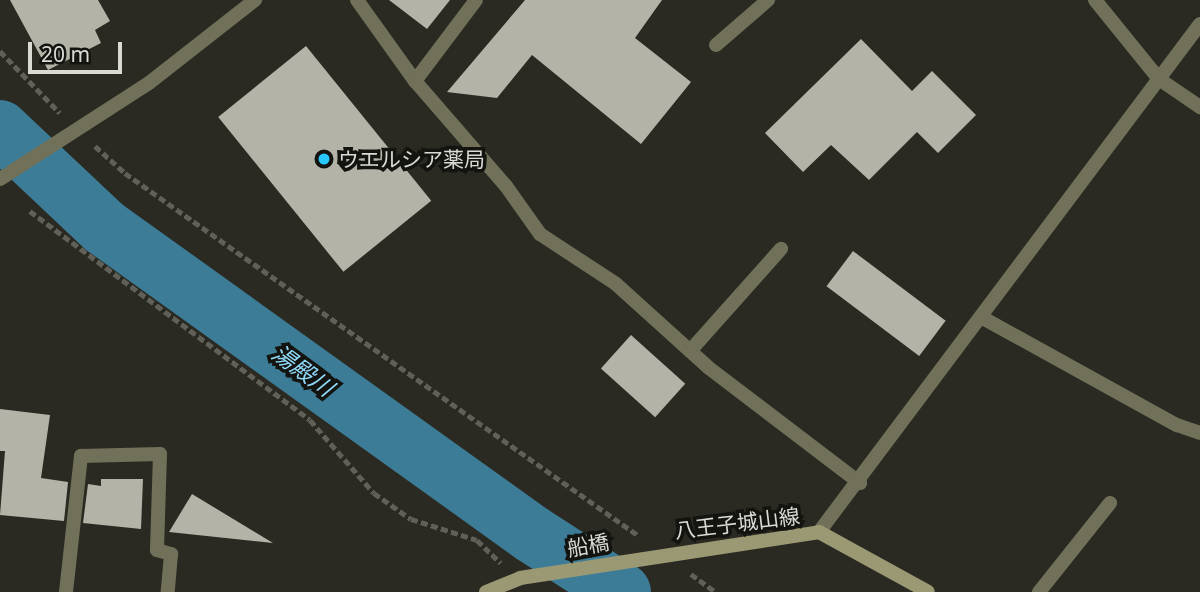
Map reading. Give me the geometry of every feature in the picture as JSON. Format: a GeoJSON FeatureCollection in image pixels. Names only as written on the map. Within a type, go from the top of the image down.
{"type":"FeatureCollection","features":[{"type":"Feature","properties":{"kind":"main road","name":"八王子城山線"},"geometry":{"type":"LineString","coordinates":[[663,554],[733,548],[819,532],[928,592]]}},
{"type":"Feature","properties":{"kind":"main road","name":"船橋"},"geometry":{"type":"LineString","coordinates":[[520,579],[663,554]]}},
{"type":"Feature","properties":{"kind":"main road"},"geometry":{"type":"LineString","coordinates":[[486,592],[520,579]]}},
{"type":"Feature","properties":{"kind":"street"},"geometry":{"type":"LineString","coordinates":[[2,177],[75,133],[255,0]]}},
{"type":"Feature","properties":{"kind":"street"},"geometry":{"type":"LineString","coordinates":[[357,0],[415,81],[506,186],[540,234],[616,284],[690,351],[860,483]]}},
{"type":"Feature","properties":{"kind":"street"},"geometry":{"type":"LineString","coordinates":[[415,81],[476,0]]}},
{"type":"Feature","properties":{"kind":"street"},"geometry":{"type":"LineString","coordinates":[[716,45],[768,0]]}},
{"type":"Feature","properties":{"kind":"street"},"geometry":{"type":"LineString","coordinates":[[1095,0],[1159,79],[1200,107]]}},
{"type":"Feature","properties":{"kind":"street"},"geometry":{"type":"LineString","coordinates":[[819,532],[860,483],[1200,24]]}},
{"type":"Feature","properties":{"kind":"street"},"geometry":{"type":"LineString","coordinates":[[690,351],[781,249]]}},
{"type":"Feature","properties":{"kind":"street"},"geometry":{"type":"LineString","coordinates":[[981,317],[1177,425],[1200,433]]}},
{"type":"Feature","properties":{"kind":"street"},"geometry":{"type":"LineString","coordinates":[[66,592],[81,456],[160,454],[157,550],[170,554],[168,592]]}},
{"type":"Feature","properties":{"kind":"street"},"geometry":{"type":"LineString","coordinates":[[1040,592],[1110,503]]}},
{"type":"Feature","properties":{"kind":"path"},"geometry":{"type":"LineString","coordinates":[[0,51],[75,133],[125,173],[716,592]]}},
{"type":"Feature","properties":{"kind":"path"},"geometry":{"type":"LineString","coordinates":[[30,211],[310,420],[374,494],[411,519],[477,540],[520,579]]}},
{"type":"Feature","properties":{"kind":"building"},"geometry":{"type":"Polygon","coordinates":[[[10,0],[98,0],[110,21],[95,30],[101,43],[48,70],[10,0]]]}},
{"type":"Feature","properties":{"kind":"building"},"geometry":{"type":"Polygon","coordinates":[[[389,0],[450,0],[427,29],[389,0]]]}},
{"type":"Feature","properties":{"kind":"building"},"geometry":{"type":"Polygon","coordinates":[[[525,0],[662,0],[635,38],[691,82],[641,144],[532,55],[497,98],[447,92],[525,0]]]}},
{"type":"Feature","properties":{"kind":"building"},"geometry":{"type":"Polygon","coordinates":[[[861,39],[912,91],[932,71],[976,115],[938,153],[917,132],[869,180],[831,145],[803,172],[765,133],[861,39]]]}},
{"type":"Feature","properties":{"kind":"building","name":"ウエルシア薬局"},"geometry":{"type":"Polygon","coordinates":[[[306,46],[431,201],[343,272],[218,117],[306,46]]]}},
{"type":"Feature","properties":{"kind":"building"},"geometry":{"type":"Polygon","coordinates":[[[853,251],[946,321],[919,356],[827,286],[853,251]]]}},
{"type":"Feature","properties":{"kind":"building"},"geometry":{"type":"Polygon","coordinates":[[[631,335],[685,384],[655,417],[601,368],[631,335]]]}},
{"type":"Feature","properties":{"kind":"building"},"geometry":{"type":"Polygon","coordinates":[[[0,409],[50,415],[41,478],[68,482],[64,521],[0,515],[5,451],[0,451],[0,409]]]}},
{"type":"Feature","properties":{"kind":"building"},"geometry":{"type":"Polygon","coordinates":[[[101,479],[143,479],[141,529],[83,523],[88,484],[101,486],[101,479]]]}},
{"type":"Feature","properties":{"kind":"building"},"geometry":{"type":"Polygon","coordinates":[[[192,494],[273,543],[169,532],[192,494]]]}},
{"type":"Feature","properties":{"kind":"waterway","name":"湯殿川"},"geometry":{"type":"LineString","coordinates":[[0,129],[104,227],[532,534],[622,592]]}},
{"type":"Feature","properties":{"kind":"place","name":"ウエルシア薬局"},"geometry":{"type":"Point","coordinates":[324,159]}}]}
